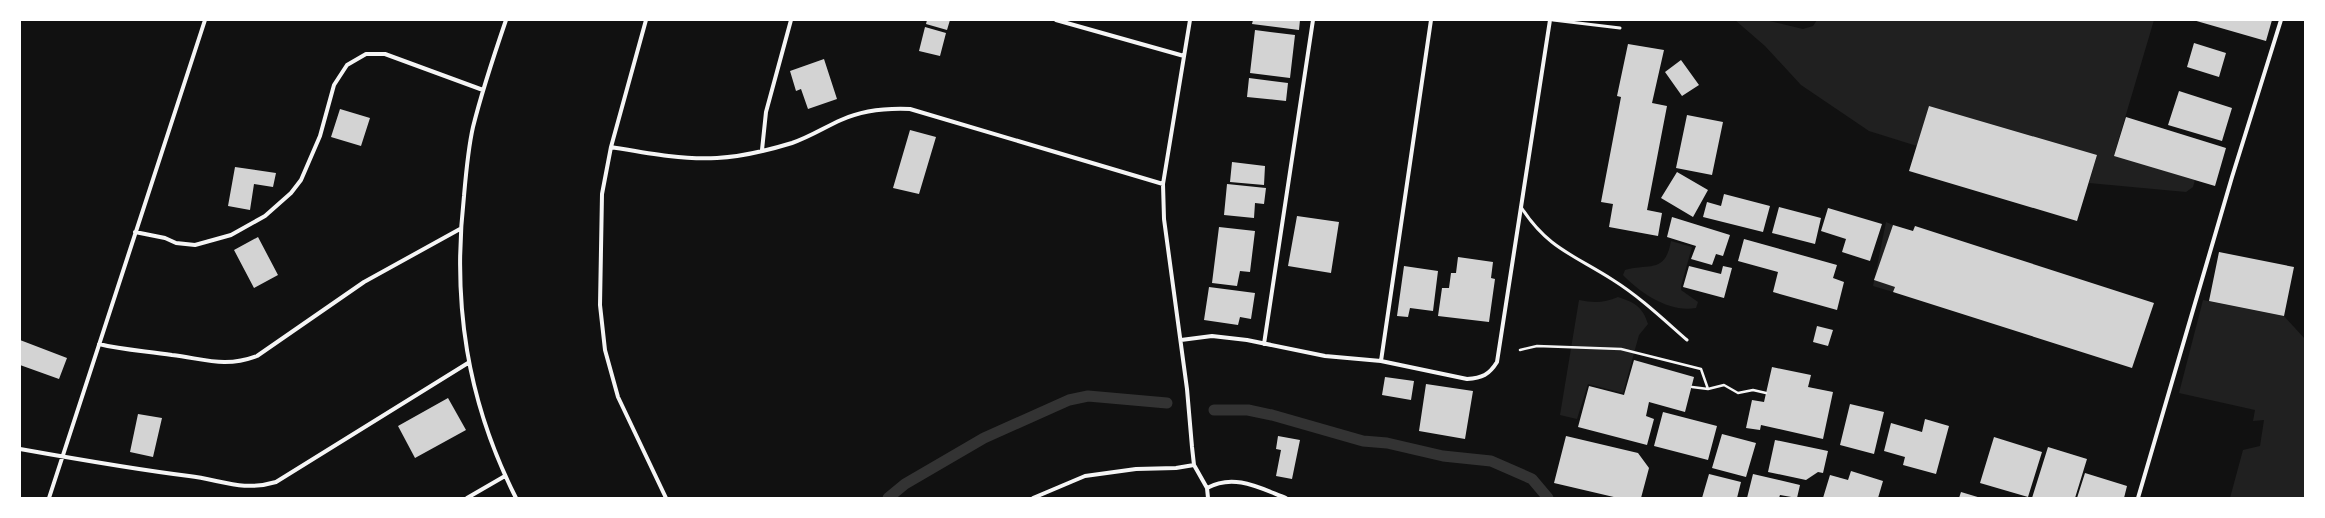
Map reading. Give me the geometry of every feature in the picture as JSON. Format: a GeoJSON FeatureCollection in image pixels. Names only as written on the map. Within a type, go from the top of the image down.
{"type":"FeatureCollection","features":[{"type":"Feature","properties":{"kind":"street"},"geometry":{"type":"LineString","coordinates":[[48,498],[205,20]]}},
{"type":"Feature","properties":{"kind":"street"},"geometry":{"type":"LineString","coordinates":[[506,20],[483,90],[473,128],[460,230],[459,276],[468,363],[491,442],[504,476],[516,498]]}},
{"type":"Feature","properties":{"kind":"street"},"geometry":{"type":"LineString","coordinates":[[646,20],[612,147],[602,194],[599,252],[600,305],[604,350],[618,397],[666,498]]}},
{"type":"Feature","properties":{"kind":"street"},"geometry":{"type":"LineString","coordinates":[[762,150],[766,112],[791,20]]}},
{"type":"Feature","properties":{"kind":"street"},"geometry":{"type":"LineString","coordinates":[[1056,20],[1184,56]]}},
{"type":"Feature","properties":{"kind":"street"},"geometry":{"type":"LineString","coordinates":[[1190,20],[1163,184],[1164,219],[1181,340],[1194,465],[1208,488],[1208,498]]}},
{"type":"Feature","properties":{"kind":"street"},"geometry":{"type":"LineString","coordinates":[[1264,344],[1313,20]]}},
{"type":"Feature","properties":{"kind":"street"},"geometry":{"type":"LineString","coordinates":[[1381,361],[1431,20]]}},
{"type":"Feature","properties":{"kind":"street"},"geometry":{"type":"LineString","coordinates":[[1181,340],[1212,336],[1358,361],[1381,361],[1467,379],[1479,378],[1490,372],[1497,362],[1520,205],[1550,20]]}},
{"type":"Feature","properties":{"kind":"street"},"geometry":{"type":"LineString","coordinates":[[2138,498],[2232,177],[2281,20]]}},
{"type":"Feature","properties":{"kind":"street"},"geometry":{"type":"LineString","coordinates":[[135,232],[165,238],[176,243],[195,245],[231,235],[265,216],[291,193],[301,180],[317,143],[334,85],[347,65],[366,54],[385,54],[483,90]]}},
{"type":"Feature","properties":{"kind":"street"},"geometry":{"type":"LineString","coordinates":[[612,147],[666,156],[718,158],[792,143],[821,132],[842,120],[864,112],[886,108],[910,109],[1163,184]]}},
{"type":"Feature","properties":{"kind":"street"},"geometry":{"type":"LineString","coordinates":[[99,344],[209,362],[226,364],[242,362],[257,356],[364,282],[460,230]]}},
{"type":"Feature","properties":{"kind":"street"},"geometry":{"type":"LineString","coordinates":[[20,449],[109,466],[190,476],[249,488],[262,486],[276,482],[468,363]]}},
{"type":"Feature","properties":{"kind":"street"},"geometry":{"type":"LineString","coordinates":[[1033,498],[1085,476],[1136,469],[1176,468],[1194,465]]}},
{"type":"Feature","properties":{"kind":"street"},"geometry":{"type":"LineString","coordinates":[[467,498],[504,476]]}},
{"type":"Feature","properties":{"kind":"street"},"geometry":{"type":"LineString","coordinates":[[1208,488],[1218,482],[1232,480],[1251,484],[1286,498]]}},
{"type":"Feature","properties":{"kind":"lane"},"geometry":{"type":"LineString","coordinates":[[1553,20],[1620,28]]}},
{"type":"Feature","properties":{"kind":"lane"},"geometry":{"type":"LineString","coordinates":[[1520,205],[1531,223],[1549,242],[1630,292],[1687,340]]}},
{"type":"Feature","properties":{"kind":"path"},"geometry":{"type":"LineString","coordinates":[[1497,362],[1517,350],[1537,346],[1621,349],[1701,369],[1708,389]]}},
{"type":"Feature","properties":{"kind":"path"},"geometry":{"type":"LineString","coordinates":[[1692,387],[1708,389],[1724,385],[1738,393],[1753,390],[1766,393]]}},
{"type":"Feature","properties":{"kind":"shaded area"},"geometry":{"type":"Polygon","coordinates":[[[1735,20],[1765,20],[1803,29],[1813,26],[1817,20],[2154,20],[2114,155],[2195,180],[2193,187],[2186,192],[2089,183],[2097,155],[1929,106],[1917,146],[1869,131],[1801,85],[1765,46],[1735,20]]]}},
{"type":"Feature","properties":{"kind":"shaded area"},"geometry":{"type":"Polygon","coordinates":[[[1886,222],[1893,225],[1875,280],[1895,287],[1893,292],[1873,286],[1886,222]]]}},
{"type":"Feature","properties":{"kind":"shaded area"},"geometry":{"type":"Polygon","coordinates":[[[1671,241],[1692,247],[1681,290],[1698,302],[1696,308],[1686,309],[1666,305],[1647,295],[1623,275],[1625,270],[1660,263],[1665,258],[1671,241]]]}},
{"type":"Feature","properties":{"kind":"shaded area"},"geometry":{"type":"Polygon","coordinates":[[[1618,297],[1633,303],[1641,309],[1648,324],[1639,335],[1623,393],[1588,384],[1577,419],[1560,415],[1579,300],[1599,302],[1618,297]]]}},
{"type":"Feature","properties":{"kind":"shaded area"},"geometry":{"type":"Polygon","coordinates":[[[2203,300],[2284,316],[2305,339],[2305,498],[2230,498],[2243,450],[2260,446],[2264,420],[2253,421],[2255,410],[2179,393],[2203,300]]]}},
{"type":"Feature","properties":{"kind":"building"},"geometry":{"type":"Polygon","coordinates":[[[927,20],[950,20],[947,30],[926,24],[927,20]]]}},
{"type":"Feature","properties":{"kind":"building"},"geometry":{"type":"Polygon","coordinates":[[[1253,20],[1300,20],[1299,30],[1252,24],[1253,20]]]}},
{"type":"Feature","properties":{"kind":"building"},"geometry":{"type":"Polygon","coordinates":[[[2193,20],[2272,20],[2266,41],[2193,20]]]}},
{"type":"Feature","properties":{"kind":"building"},"geometry":{"type":"Polygon","coordinates":[[[925,27],[946,33],[940,56],[919,51],[925,27]]]}},
{"type":"Feature","properties":{"kind":"building"},"geometry":{"type":"Polygon","coordinates":[[[1255,30],[1295,35],[1290,78],[1250,73],[1255,30]]]}},
{"type":"Feature","properties":{"kind":"building"},"geometry":{"type":"Polygon","coordinates":[[[2194,43],[2226,53],[2219,77],[2187,67],[2194,43]]]}},
{"type":"Feature","properties":{"kind":"building"},"geometry":{"type":"Polygon","coordinates":[[[1628,44],[1664,50],[1652,103],[1667,106],[1647,210],[1662,213],[1658,236],[1609,227],[1613,204],[1601,202],[1621,97],[1617,96],[1628,44]]]}},
{"type":"Feature","properties":{"kind":"building"},"geometry":{"type":"Polygon","coordinates":[[[824,59],[837,99],[808,109],[801,89],[796,91],[790,71],[824,59]]]}},
{"type":"Feature","properties":{"kind":"building"},"geometry":{"type":"Polygon","coordinates":[[[1681,60],[1699,85],[1682,96],[1665,72],[1681,60]]]}},
{"type":"Feature","properties":{"kind":"building"},"geometry":{"type":"Polygon","coordinates":[[[1249,78],[1288,83],[1286,101],[1247,97],[1249,78]]]}},
{"type":"Feature","properties":{"kind":"building"},"geometry":{"type":"Polygon","coordinates":[[[2179,91],[2232,108],[2222,141],[2168,125],[2179,91]]]}},
{"type":"Feature","properties":{"kind":"building"},"geometry":{"type":"Polygon","coordinates":[[[1929,106],[2097,155],[2077,221],[1909,171],[1929,106]]]}},
{"type":"Feature","properties":{"kind":"building"},"geometry":{"type":"Polygon","coordinates":[[[340,109],[370,118],[361,146],[331,137],[340,109]]]}},
{"type":"Feature","properties":{"kind":"building"},"geometry":{"type":"Polygon","coordinates":[[[1687,115],[1723,122],[1712,175],[1676,168],[1687,115]]]}},
{"type":"Feature","properties":{"kind":"building"},"geometry":{"type":"Polygon","coordinates":[[[2126,117],[2226,148],[2215,186],[2114,156],[2126,117]]]}},
{"type":"Feature","properties":{"kind":"building"},"geometry":{"type":"Polygon","coordinates":[[[910,130],[936,137],[919,194],[893,188],[910,130]]]}},
{"type":"Feature","properties":{"kind":"building"},"geometry":{"type":"Polygon","coordinates":[[[1232,162],[1265,166],[1264,185],[1230,182],[1232,162]]]}},
{"type":"Feature","properties":{"kind":"building"},"geometry":{"type":"Polygon","coordinates":[[[235,167],[276,173],[273,187],[254,184],[250,210],[228,206],[235,167]]]}},
{"type":"Feature","properties":{"kind":"building"},"geometry":{"type":"Polygon","coordinates":[[[1677,172],[1708,190],[1693,217],[1661,198],[1677,172]]]}},
{"type":"Feature","properties":{"kind":"building"},"geometry":{"type":"Polygon","coordinates":[[[1227,184],[1266,188],[1264,204],[1255,203],[1254,218],[1224,215],[1227,184]]]}},
{"type":"Feature","properties":{"kind":"building"},"geometry":{"type":"Polygon","coordinates":[[[1724,194],[1770,206],[1763,232],[1703,217],[1707,202],[1721,206],[1724,194]]]}},
{"type":"Feature","properties":{"kind":"building"},"geometry":{"type":"Polygon","coordinates":[[[1779,207],[1821,218],[1815,244],[1772,233],[1779,207]]]}},
{"type":"Feature","properties":{"kind":"building"},"geometry":{"type":"Polygon","coordinates":[[[1828,208],[1882,224],[1870,261],[1842,252],[1846,239],[1821,231],[1828,208]]]}},
{"type":"Feature","properties":{"kind":"building"},"geometry":{"type":"Polygon","coordinates":[[[1297,216],[1339,222],[1331,273],[1288,266],[1297,216]]]}},
{"type":"Feature","properties":{"kind":"building"},"geometry":{"type":"Polygon","coordinates":[[[1672,217],[1730,235],[1723,256],[1716,254],[1712,265],[1691,259],[1696,246],[1667,237],[1672,217]]]}},
{"type":"Feature","properties":{"kind":"building"},"geometry":{"type":"Polygon","coordinates":[[[1893,225],[1913,231],[1915,226],[2154,303],[2132,368],[1893,292],[1895,287],[1874,280],[1893,225]]]}},
{"type":"Feature","properties":{"kind":"building"},"geometry":{"type":"Polygon","coordinates":[[[1219,227],[1255,231],[1250,272],[1240,271],[1237,286],[1212,283],[1219,227]]]}},
{"type":"Feature","properties":{"kind":"building"},"geometry":{"type":"Polygon","coordinates":[[[258,237],[278,275],[254,288],[234,250],[258,237]]]}},
{"type":"Feature","properties":{"kind":"building"},"geometry":{"type":"Polygon","coordinates":[[[1744,239],[1837,265],[1833,278],[1844,282],[1837,310],[1773,292],[1778,272],[1738,261],[1744,239]]]}},
{"type":"Feature","properties":{"kind":"building"},"geometry":{"type":"Polygon","coordinates":[[[2219,252],[2294,267],[2284,316],[2209,301],[2219,252]]]}},
{"type":"Feature","properties":{"kind":"building"},"geometry":{"type":"Polygon","coordinates":[[[1458,257],[1493,262],[1491,278],[1495,279],[1489,322],[1438,316],[1442,288],[1449,288],[1451,273],[1456,273],[1458,257]]]}},
{"type":"Feature","properties":{"kind":"building"},"geometry":{"type":"Polygon","coordinates":[[[1404,266],[1438,271],[1433,311],[1410,308],[1408,317],[1397,316],[1404,266]]]}},
{"type":"Feature","properties":{"kind":"building"},"geometry":{"type":"Polygon","coordinates":[[[1689,266],[1721,274],[1723,266],[1732,268],[1724,298],[1683,287],[1689,266]]]}},
{"type":"Feature","properties":{"kind":"building"},"geometry":{"type":"Polygon","coordinates":[[[1209,287],[1255,293],[1251,319],[1240,317],[1238,325],[1204,320],[1209,287]]]}},
{"type":"Feature","properties":{"kind":"building"},"geometry":{"type":"Polygon","coordinates":[[[1817,326],[1833,330],[1828,346],[1813,342],[1817,326]]]}},
{"type":"Feature","properties":{"kind":"building"},"geometry":{"type":"Polygon","coordinates":[[[20,340],[67,358],[59,379],[20,365],[20,340]]]}},
{"type":"Feature","properties":{"kind":"building"},"geometry":{"type":"Polygon","coordinates":[[[1634,360],[1694,377],[1685,412],[1649,402],[1646,416],[1654,419],[1647,445],[1578,427],[1589,386],[1624,395],[1634,360]]]}},
{"type":"Feature","properties":{"kind":"building"},"geometry":{"type":"Polygon","coordinates":[[[1772,367],[1811,375],[1808,387],[1833,392],[1823,439],[1761,425],[1760,430],[1746,428],[1752,400],[1764,402],[1772,367]]]}},
{"type":"Feature","properties":{"kind":"building"},"geometry":{"type":"Polygon","coordinates":[[[1385,377],[1414,381],[1411,400],[1382,395],[1385,377]]]}},
{"type":"Feature","properties":{"kind":"building"},"geometry":{"type":"Polygon","coordinates":[[[1426,384],[1473,391],[1465,439],[1419,431],[1426,384]]]}},
{"type":"Feature","properties":{"kind":"building"},"geometry":{"type":"Polygon","coordinates":[[[448,398],[466,430],[415,458],[398,426],[448,398]]]}},
{"type":"Feature","properties":{"kind":"building"},"geometry":{"type":"Polygon","coordinates":[[[1850,404],[1884,412],[1874,454],[1840,445],[1850,404]]]}},
{"type":"Feature","properties":{"kind":"building"},"geometry":{"type":"Polygon","coordinates":[[[1663,412],[1717,426],[1708,460],[1654,446],[1663,412]]]}},
{"type":"Feature","properties":{"kind":"building"},"geometry":{"type":"Polygon","coordinates":[[[138,414],[162,418],[153,457],[130,452],[138,414]]]}},
{"type":"Feature","properties":{"kind":"building"},"geometry":{"type":"Polygon","coordinates":[[[1925,419],[1949,426],[1936,474],[1903,465],[1905,457],[1884,451],[1891,423],[1922,432],[1925,419]]]}},
{"type":"Feature","properties":{"kind":"building"},"geometry":{"type":"Polygon","coordinates":[[[1722,434],[1756,443],[1746,477],[1712,468],[1722,434]]]}},
{"type":"Feature","properties":{"kind":"building"},"geometry":{"type":"Polygon","coordinates":[[[1278,436],[1300,440],[1292,479],[1276,476],[1281,450],[1276,449],[1278,436]]]}},
{"type":"Feature","properties":{"kind":"building"},"geometry":{"type":"Polygon","coordinates":[[[1566,436],[1638,453],[1649,468],[1641,498],[1618,498],[1554,483],[1566,436]]]}},
{"type":"Feature","properties":{"kind":"building"},"geometry":{"type":"Polygon","coordinates":[[[1994,437],[2042,452],[2028,497],[1980,483],[1994,437]]]}},
{"type":"Feature","properties":{"kind":"building"},"geometry":{"type":"Polygon","coordinates":[[[1775,440],[1828,451],[1823,473],[1818,472],[1806,480],[1768,472],[1775,440]]]}},
{"type":"Feature","properties":{"kind":"building"},"geometry":{"type":"Polygon","coordinates":[[[2048,447],[2087,459],[2075,498],[2032,498],[2048,447]]]}},
{"type":"Feature","properties":{"kind":"building"},"geometry":{"type":"Polygon","coordinates":[[[1851,471],[1883,481],[1878,498],[1823,498],[1830,475],[1848,480],[1851,471]]]}},
{"type":"Feature","properties":{"kind":"building"},"geometry":{"type":"Polygon","coordinates":[[[2085,473],[2127,486],[2124,498],[2077,498],[2085,473]]]}},
{"type":"Feature","properties":{"kind":"building"},"geometry":{"type":"Polygon","coordinates":[[[1709,474],[1741,482],[1737,498],[1702,498],[1709,474]]]}},
{"type":"Feature","properties":{"kind":"building"},"geometry":{"type":"Polygon","coordinates":[[[1753,474],[1800,485],[1797,498],[1780,495],[1779,498],[1747,498],[1753,474]]]}},
{"type":"Feature","properties":{"kind":"building"},"geometry":{"type":"Polygon","coordinates":[[[1961,492],[1981,498],[1959,498],[1961,492]]]}},
{"type":"Feature","properties":{"kind":"waterway"},"geometry":{"type":"LineString","coordinates":[[888,498],[905,484],[984,438],[1069,400],[1088,396],[1167,403]]}},
{"type":"Feature","properties":{"kind":"waterway"},"geometry":{"type":"LineString","coordinates":[[1214,410],[1248,410],[1272,415],[1363,441],[1387,443],[1443,456],[1491,461],[1532,479],[1548,498]]}}]}
